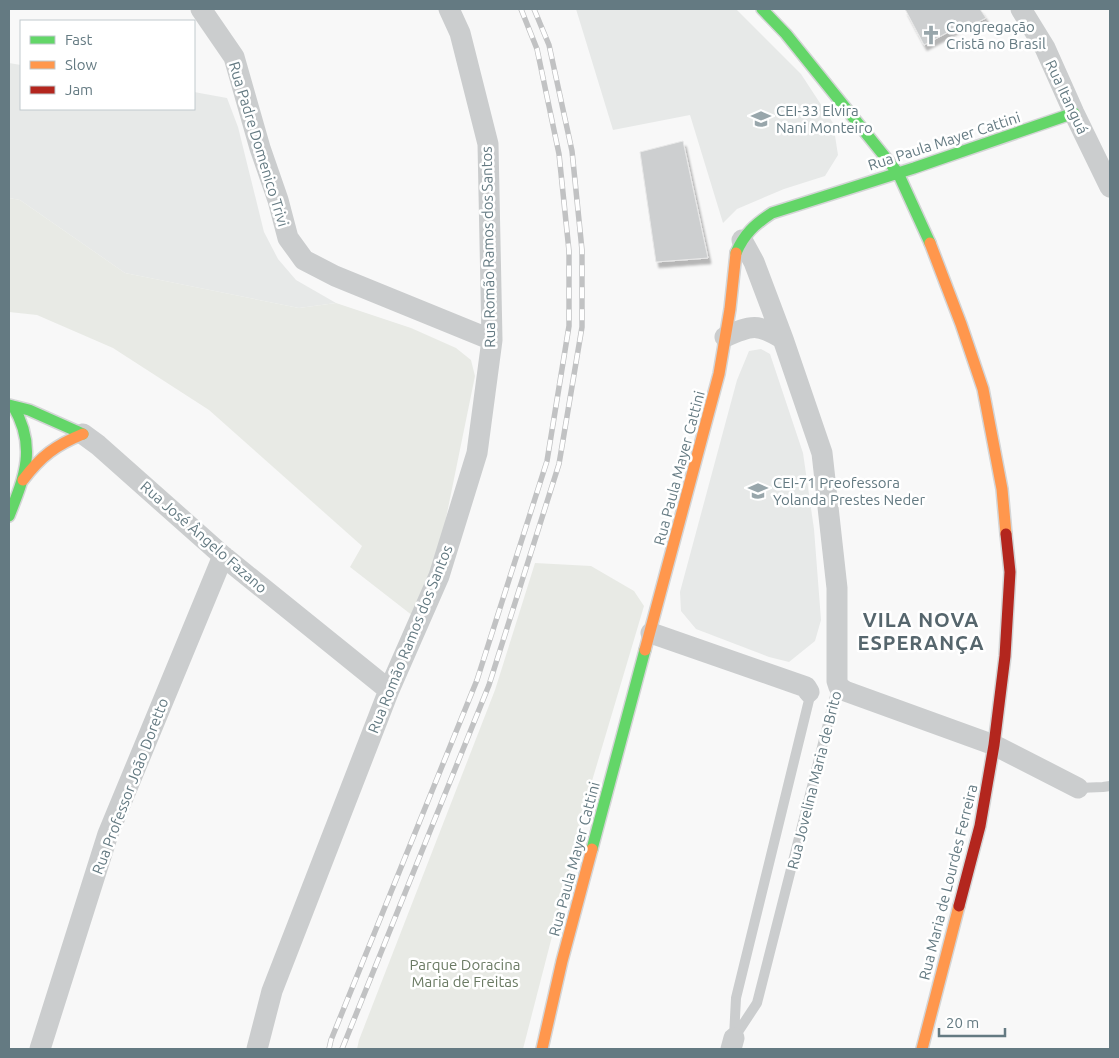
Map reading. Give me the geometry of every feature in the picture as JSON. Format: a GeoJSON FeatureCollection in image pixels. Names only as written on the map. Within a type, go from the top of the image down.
{"type":"FeatureCollection","features":[{"type":"Feature","properties":{"kind":"street","name":"Rua Padre Domenico Trivi"},"geometry":{"type":"LineString","coordinates":[[202,9],[234,58],[288,238],[304,260],[335,276],[492,340]]}},
{"type":"Feature","properties":{"kind":"street","name":"Rua Romão Ramos dos Santos"},"geometry":{"type":"LineString","coordinates":[[256,1049],[272,991],[389,690],[439,576],[477,452],[492,340],[488,144],[460,33],[449,9]]}},
{"type":"Feature","properties":{"kind":"street","name":"Rua Maria de Lourdes Ferreira"},"geometry":{"type":"LineString","coordinates":[[762,9],[786,34],[898,173],[934,252],[983,389],[1002,489],[1010,572],[1005,656],[994,744],[980,826],[922,1049]]}},
{"type":"Feature","properties":{"kind":"street","name":"Rua Itanguá"},"geometry":{"type":"LineString","coordinates":[[1021,9],[1045,48],[1110,187]]}},
{"type":"Feature","properties":{"kind":"street","name":"Rua Paula Mayer Cattini"},"geometry":{"type":"LineString","coordinates":[[542,1049],[562,961],[719,374],[730,308],[734,260],[742,240],[757,221],[772,213],[898,173],[1074,113]]}},
{"type":"Feature","properties":{"kind":"street","name":"Rua Jovelina Maria de Brito"},"geometry":{"type":"LineString","coordinates":[[742,240],[754,262],[783,338],[822,453],[837,588],[837,681],[839,687]]}},
{"type":"Feature","properties":{"kind":"street"},"geometry":{"type":"LineString","coordinates":[[732,276],[762,284]]}},
{"type":"Feature","properties":{"kind":"street"},"geometry":{"type":"LineString","coordinates":[[730,308],[758,326],[783,338]]}},
{"type":"Feature","properties":{"kind":"street"},"geometry":{"type":"LineString","coordinates":[[725,337],[758,326]]}},
{"type":"Feature","properties":{"kind":"street"},"geometry":{"type":"LineString","coordinates":[[9,516],[23,480],[27,456],[25,427],[20,416],[11,406]]}},
{"type":"Feature","properties":{"kind":"street","name":"Rua José Ângelo Fazano"},"geometry":{"type":"LineString","coordinates":[[11,406],[29,410],[83,434],[98,445],[223,556],[389,690]]}},
{"type":"Feature","properties":{"kind":"street"},"geometry":{"type":"LineString","coordinates":[[23,480],[37,461],[49,450],[83,434]]}},
{"type":"Feature","properties":{"kind":"street","name":"Rua Professor João Doretto"},"geometry":{"type":"LineString","coordinates":[[40,1049],[108,834],[223,556]]}},
{"type":"Feature","properties":{"kind":"street"},"geometry":{"type":"LineString","coordinates":[[651,634],[806,687],[809,692]]}},
{"type":"Feature","properties":{"kind":"street"},"geometry":{"type":"LineString","coordinates":[[839,687],[845,691],[994,744],[1078,788]]}},
{"type":"Feature","properties":{"kind":"lane","name":"Rua Jovelina Maria de Brito"},"geometry":{"type":"LineString","coordinates":[[733,1044],[757,1003],[839,687]]}},
{"type":"Feature","properties":{"kind":"lane","name":"Rua Jovelina Maria de Brito"},"geometry":{"type":"LineString","coordinates":[[733,1044],[736,998],[808,705],[809,692]]}},
{"type":"Feature","properties":{"kind":"lane"},"geometry":{"type":"LineString","coordinates":[[1078,788],[1103,788],[1110,786]]}},
{"type":"Feature","properties":{"kind":"shaded area","name":"CEI-33 Elvira Nani Monteiro"},"geometry":{"type":"Polygon","coordinates":[[[576,9],[736,9],[801,74],[833,123],[838,155],[825,176],[784,189],[737,209],[723,223],[690,115],[613,130],[576,9]]]}},
{"type":"Feature","properties":{"kind":"shaded area"},"geometry":{"type":"Polygon","coordinates":[[[9,63],[20,65],[20,110],[195,110],[195,92],[227,98],[238,127],[264,232],[278,259],[296,280],[336,303],[299,308],[125,273],[20,200],[9,198],[9,63]]]}},
{"type":"Feature","properties":{"kind":"shaded area","name":"CEI-71 Preofessora Yolanda Prestes Neder"},"geometry":{"type":"Polygon","coordinates":[[[761,349],[770,354],[803,453],[814,529],[821,620],[815,641],[789,662],[769,657],[696,629],[681,611],[680,592],[737,380],[749,351],[761,349]]]}},
{"type":"Feature","properties":{"kind":"green space"},"geometry":{"type":"Polygon","coordinates":[[[9,198],[20,200],[125,273],[299,308],[336,303],[411,328],[456,348],[471,360],[475,376],[444,528],[433,572],[413,616],[350,567],[362,546],[209,410],[113,348],[37,315],[9,312],[9,198]]]}},
{"type":"Feature","properties":{"kind":"green space","name":"Parque Doracina Maria de Freitas"},"geometry":{"type":"Polygon","coordinates":[[[535,563],[591,566],[634,591],[644,606],[592,781],[523,1049],[357,1049],[495,690],[535,563]]]}},
{"type":"Feature","properties":{"kind":"building","name":"Congregação Cristã no Brasil"},"geometry":{"type":"Polygon","coordinates":[[[905,9],[980,9],[986,18],[972,25],[969,21],[924,45],[905,9]]]}},
{"type":"Feature","properties":{"kind":"building"},"geometry":{"type":"Polygon","coordinates":[[[683,141],[708,258],[656,262],[640,152],[683,141]]]}},
{"type":"Feature","properties":{"kind":"railway"},"geometry":{"type":"LineString","coordinates":[[329,1049],[477,680],[547,461],[569,326],[569,251],[559,154],[537,49],[521,9]]}},
{"type":"Feature","properties":{"kind":"railway"},"geometry":{"type":"LineString","coordinates":[[342,1049],[489,685],[559,464],[582,327],[582,250],[572,151],[549,45],[534,9]]}},
{"type":"Feature","properties":{"kind":"traffic: fast"},"geometry":{"type":"LineString","coordinates":[[762,9],[786,34],[898,173],[930,243]]}},
{"type":"Feature","properties":{"kind":"traffic: fast"},"geometry":{"type":"LineString","coordinates":[[736,253],[751,230],[772,213],[914,168],[1074,113]]}},
{"type":"Feature","properties":{"kind":"traffic: fast"},"geometry":{"type":"LineString","coordinates":[[9,405],[29,410],[83,434]]}},
{"type":"Feature","properties":{"kind":"traffic: fast"},"geometry":{"type":"LineString","coordinates":[[9,516],[20,488],[26,461],[25,434],[13,406]]}},
{"type":"Feature","properties":{"kind":"traffic: fast"},"geometry":{"type":"LineString","coordinates":[[592,849],[645,650]]}},
{"type":"Feature","properties":{"kind":"traffic: slow"},"geometry":{"type":"LineString","coordinates":[[930,243],[961,324],[983,389],[1002,489],[1006,534]]}},
{"type":"Feature","properties":{"kind":"traffic: slow"},"geometry":{"type":"LineString","coordinates":[[645,650],[719,374],[730,309],[736,253]]}},
{"type":"Feature","properties":{"kind":"traffic: slow"},"geometry":{"type":"LineString","coordinates":[[23,480],[36,464],[50,452],[65,442],[83,434]]}},
{"type":"Feature","properties":{"kind":"traffic: slow"},"geometry":{"type":"LineString","coordinates":[[542,1049],[562,961],[592,849]]}},
{"type":"Feature","properties":{"kind":"traffic: slow"},"geometry":{"type":"LineString","coordinates":[[922,1049],[959,906]]}},
{"type":"Feature","properties":{"kind":"traffic: jam"},"geometry":{"type":"LineString","coordinates":[[959,906],[980,826],[994,745],[1005,656],[1010,572],[1006,534]]}},
{"type":"Feature","properties":{"kind":"place","name":"Congregação Cristã no Brasil"},"geometry":{"type":"Point","coordinates":[931,35]}},
{"type":"Feature","properties":{"kind":"place","name":"CEI-33 Elvira Nani Monteiro"},"geometry":{"type":"Point","coordinates":[761,119]}},
{"type":"Feature","properties":{"kind":"place","name":"CEI-71 Preofessora Yolanda Prestes Neder"},"geometry":{"type":"Point","coordinates":[758,491]}},
{"type":"Feature","properties":{"kind":"district","name":"VILA NOVA ESPERANÇA"},"geometry":{"type":"Point","coordinates":[921,630]}}]}
